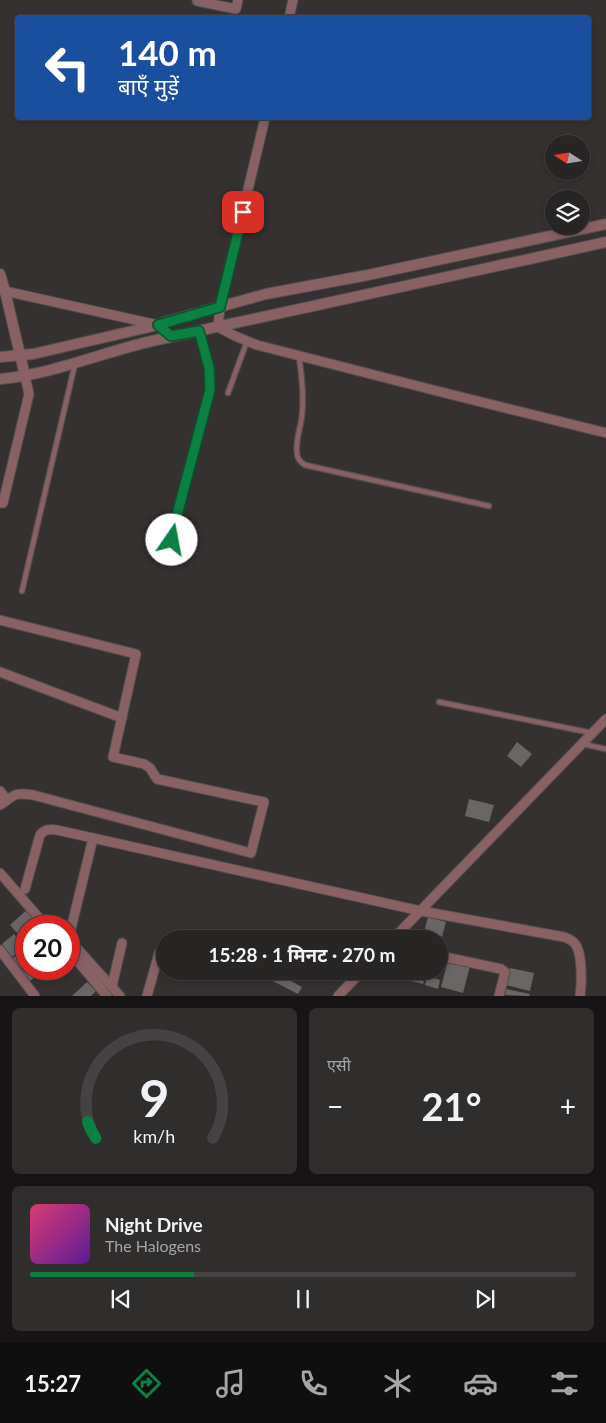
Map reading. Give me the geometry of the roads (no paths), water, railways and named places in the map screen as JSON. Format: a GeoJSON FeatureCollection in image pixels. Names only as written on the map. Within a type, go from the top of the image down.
{"type":"FeatureCollection","features":[{"type":"Feature","properties":{"kind":"street"},"geometry":{"type":"LineString","coordinates":[[195,0],[236,9],[238,0]]}},
{"type":"Feature","properties":{"kind":"street"},"geometry":{"type":"LineString","coordinates":[[290,15],[293,0]]}},
{"type":"Feature","properties":{"kind":"street"},"geometry":{"type":"LineString","coordinates":[[218,327],[220,307],[265,120]]}},
{"type":"Feature","properties":{"kind":"street"},"geometry":{"type":"LineString","coordinates":[[0,357],[33,354],[158,325],[266,294],[368,275],[606,224]]}},
{"type":"Feature","properties":{"kind":"street"},"geometry":{"type":"LineString","coordinates":[[0,379],[53,370],[171,336],[606,242]]}},
{"type":"Feature","properties":{"kind":"street"},"geometry":{"type":"LineString","coordinates":[[0,274],[29,394],[3,503],[0,503]]}},
{"type":"Feature","properties":{"kind":"street"},"geometry":{"type":"LineString","coordinates":[[3,291],[158,325],[171,336]]}},
{"type":"Feature","properties":{"kind":"street"},"geometry":{"type":"LineString","coordinates":[[218,327],[247,341],[299,355],[605,431]]}},
{"type":"Feature","properties":{"kind":"street"},"geometry":{"type":"LineString","coordinates":[[0,620],[136,654],[113,757],[144,764],[150,768],[157,780],[264,802],[251,853],[33,795],[21,793],[13,795],[4,802],[0,791]]}},
{"type":"Feature","properties":{"kind":"street"},"geometry":{"type":"LineString","coordinates":[[0,672],[122,718]]}},
{"type":"Feature","properties":{"kind":"street"},"geometry":{"type":"LineString","coordinates":[[403,930],[606,719]]}},
{"type":"Feature","properties":{"kind":"street"},"geometry":{"type":"LineString","coordinates":[[25,889],[40,835],[44,830],[57,830],[421,911],[552,934],[570,940],[576,945],[579,955],[580,996]]}},
{"type":"Feature","properties":{"kind":"street"},"geometry":{"type":"LineString","coordinates":[[92,838],[69,937],[73,944],[120,996]]}},
{"type":"Feature","properties":{"kind":"street"},"geometry":{"type":"LineString","coordinates":[[0,873],[36,915]]}},
{"type":"Feature","properties":{"kind":"street"},"geometry":{"type":"LineString","coordinates":[[112,986],[122,943]]}},
{"type":"Feature","properties":{"kind":"street"},"geometry":{"type":"LineString","coordinates":[[0,950],[35,996]]}},
{"type":"Feature","properties":{"kind":"street"},"geometry":{"type":"LineString","coordinates":[[448,958],[501,969],[504,972],[504,977],[500,996]]}},
{"type":"Feature","properties":{"kind":"street"},"geometry":{"type":"LineString","coordinates":[[80,964],[107,996]]}},
{"type":"Feature","properties":{"kind":"street"},"geometry":{"type":"LineString","coordinates":[[147,996],[156,964]]}},
{"type":"Feature","properties":{"kind":"street"},"geometry":{"type":"LineString","coordinates":[[338,996],[353,980]]}},
{"type":"Feature","properties":{"kind":"lane"},"geometry":{"type":"LineString","coordinates":[[172,540],[210,390],[209,367],[199,331]]}},
{"type":"Feature","properties":{"kind":"lane"},"geometry":{"type":"LineString","coordinates":[[228,393],[247,341]]}},
{"type":"Feature","properties":{"kind":"lane"},"geometry":{"type":"LineString","coordinates":[[299,355],[303,396],[302,417],[296,447],[299,461],[305,465],[489,506]]}},
{"type":"Feature","properties":{"kind":"lane"},"geometry":{"type":"LineString","coordinates":[[22,591],[75,363]]}},
{"type":"Feature","properties":{"kind":"lane"},"geometry":{"type":"LineString","coordinates":[[439,702],[592,733]]}},
{"type":"Feature","properties":{"kind":"lane"},"geometry":{"type":"LineString","coordinates":[[581,744],[606,749]]}}]}
